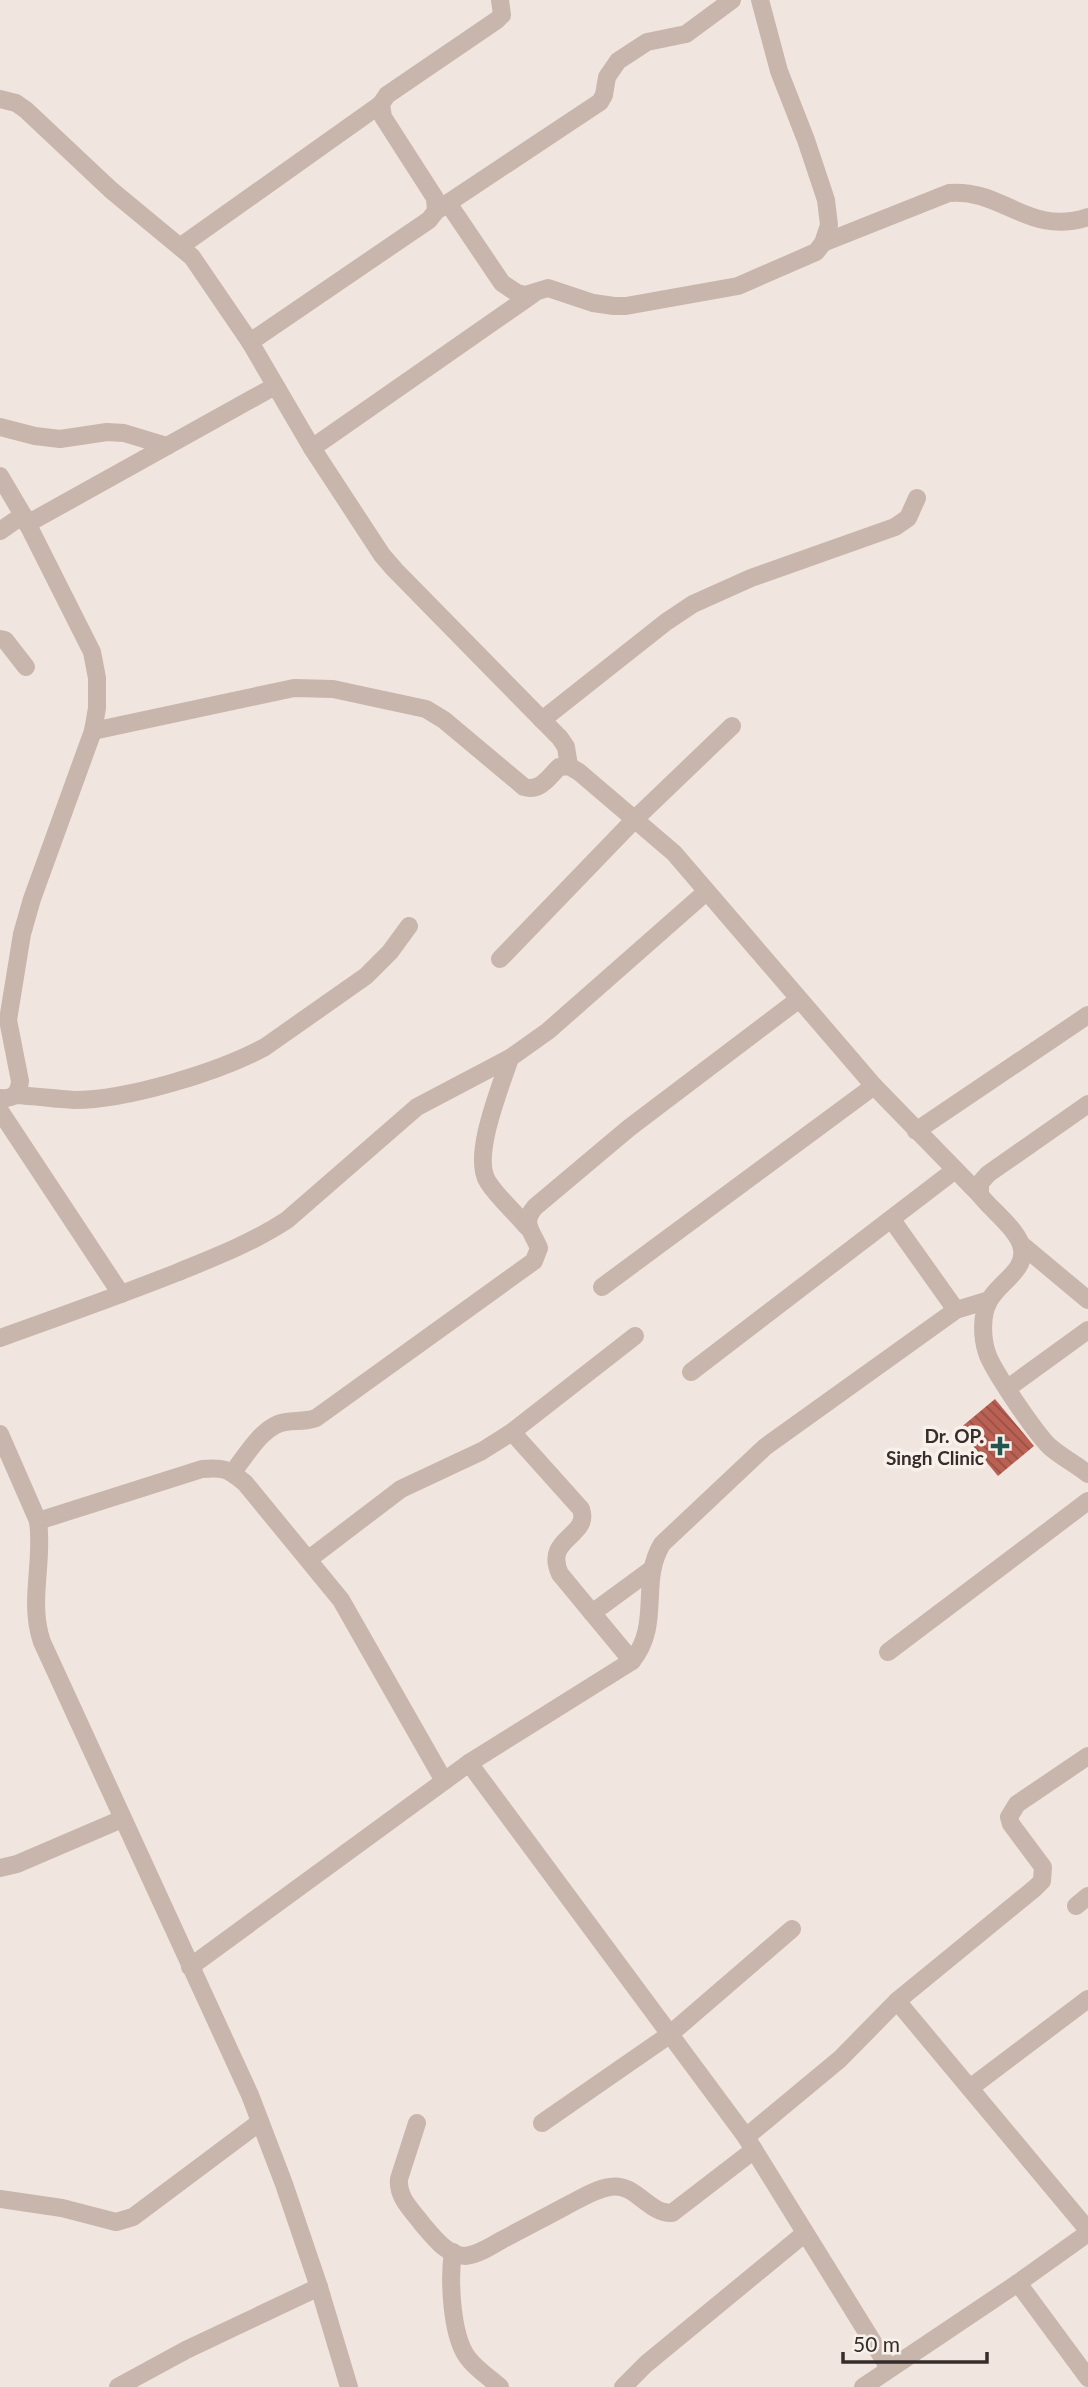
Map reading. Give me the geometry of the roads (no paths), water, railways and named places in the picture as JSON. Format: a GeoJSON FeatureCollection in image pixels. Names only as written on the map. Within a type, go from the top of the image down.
{"type":"FeatureCollection","features":[{"type":"Feature","properties":{"kind":"street"},"geometry":{"type":"LineString","coordinates":[[181,246],[382,104],[387,95],[497,20],[502,15],[500,0]]}},
{"type":"Feature","properties":{"kind":"street"},"geometry":{"type":"LineString","coordinates":[[250,341],[429,220],[442,207],[600,102],[611,68],[637,47],[647,42],[686,34],[732,0]]}},
{"type":"Feature","properties":{"kind":"street"},"geometry":{"type":"LineString","coordinates":[[312,448],[533,294],[548,288],[593,303],[626,306],[745,284],[816,252],[823,243],[829,225],[826,200],[807,140],[779,71],[760,0]]}},
{"type":"Feature","properties":{"kind":"street"},"geometry":{"type":"LineString","coordinates":[[0,99],[16,103],[26,110],[111,190],[181,246],[201,269],[250,341],[312,448],[382,555],[566,747],[569,766],[674,853],[874,1086],[980,1195],[1022,1245],[1088,1300]]}},
{"type":"Feature","properties":{"kind":"street"},"geometry":{"type":"LineString","coordinates":[[382,104],[383,117],[435,198],[502,283],[517,293],[533,294]]}},
{"type":"Feature","properties":{"kind":"street"},"geometry":{"type":"LineString","coordinates":[[823,243],[949,193],[962,191],[978,194],[1043,221],[1061,223],[1088,217]]}},
{"type":"Feature","properties":{"kind":"street"},"geometry":{"type":"LineString","coordinates":[[0,531],[167,446],[275,386]]}},
{"type":"Feature","properties":{"kind":"street"},"geometry":{"type":"LineString","coordinates":[[0,427],[60,439],[107,432],[124,433],[167,446]]}},
{"type":"Feature","properties":{"kind":"street"},"geometry":{"type":"LineString","coordinates":[[0,476],[25,519],[92,652],[97,678],[97,708],[93,731],[32,899],[22,934],[8,1020],[20,1088],[8,1097]]}},
{"type":"Feature","properties":{"kind":"street"},"geometry":{"type":"LineString","coordinates":[[542,720],[666,622],[693,604],[718,591],[783,566],[895,527],[908,518],[917,498]]}},
{"type":"Feature","properties":{"kind":"street"},"geometry":{"type":"LineString","coordinates":[[0,639],[5,640],[26,667]]}},
{"type":"Feature","properties":{"kind":"street"},"geometry":{"type":"LineString","coordinates":[[93,731],[294,688],[312,688],[426,709],[444,720],[524,787],[532,789],[540,786],[559,767],[569,766]]}},
{"type":"Feature","properties":{"kind":"street"},"geometry":{"type":"LineString","coordinates":[[500,959],[635,819],[732,726]]}},
{"type":"Feature","properties":{"kind":"street"},"geometry":{"type":"LineString","coordinates":[[0,1338],[121,1294],[245,1245],[267,1233],[287,1220],[417,1107],[510,1058],[548,1031],[706,892]]}},
{"type":"Feature","properties":{"kind":"street"},"geometry":{"type":"LineString","coordinates":[[8,1097],[74,1100],[103,1098],[183,1079],[248,1056],[366,976],[390,952],[409,926]]}},
{"type":"Feature","properties":{"kind":"street"},"geometry":{"type":"LineString","coordinates":[[527,1227],[530,1212],[545,1198],[629,1128],[798,1000]]}},
{"type":"Feature","properties":{"kind":"street"},"geometry":{"type":"LineString","coordinates":[[916,1131],[1088,1015]]}},
{"type":"Feature","properties":{"kind":"street"},"geometry":{"type":"LineString","coordinates":[[233,1472],[259,1439],[278,1424],[316,1418],[534,1261],[539,1254],[539,1248],[527,1227],[487,1182],[481,1168],[483,1146],[510,1058]]}},
{"type":"Feature","properties":{"kind":"street"},"geometry":{"type":"LineString","coordinates":[[602,1287],[874,1086]]}},
{"type":"Feature","properties":{"kind":"street"},"geometry":{"type":"LineString","coordinates":[[980,1195],[980,1183],[988,1174],[1088,1104]]}},
{"type":"Feature","properties":{"kind":"street"},"geometry":{"type":"LineString","coordinates":[[0,1111],[121,1294]]}},
{"type":"Feature","properties":{"kind":"street"},"geometry":{"type":"LineString","coordinates":[[691,1372],[955,1170]]}},
{"type":"Feature","properties":{"kind":"street"},"geometry":{"type":"LineString","coordinates":[[892,1220],[956,1310]]}},
{"type":"Feature","properties":{"kind":"street"},"geometry":{"type":"LineString","coordinates":[[1022,1245],[1023,1257],[1018,1267],[989,1300],[984,1317],[987,1352],[1008,1388],[1049,1445],[1088,1474]]}},
{"type":"Feature","properties":{"kind":"street"},"geometry":{"type":"LineString","coordinates":[[190,1967],[469,1763],[632,1661],[642,1648],[648,1631],[652,1569],[662,1544],[765,1447],[956,1310],[989,1300]]}},
{"type":"Feature","properties":{"kind":"street"},"geometry":{"type":"LineString","coordinates":[[1008,1388],[1088,1330]]}},
{"type":"Feature","properties":{"kind":"street"},"geometry":{"type":"LineString","coordinates":[[309,1559],[401,1489],[482,1451],[512,1432],[635,1336]]}},
{"type":"Feature","properties":{"kind":"street"},"geometry":{"type":"LineString","coordinates":[[512,1432],[581,1509],[584,1517],[582,1524],[560,1545],[555,1555],[556,1564],[561,1574],[632,1661]]}},
{"type":"Feature","properties":{"kind":"street"},"geometry":{"type":"LineString","coordinates":[[0,1434],[38,1521],[40,1535],[34,1612],[37,1627],[122,1819],[250,2095],[319,2287],[349,2387]]}},
{"type":"Feature","properties":{"kind":"street"},"geometry":{"type":"LineString","coordinates":[[38,1521],[202,1469],[221,1467],[233,1472],[309,1559],[353,1619],[444,1781]]}},
{"type":"Feature","properties":{"kind":"street"},"geometry":{"type":"LineString","coordinates":[[887,1652],[1088,1501]]}},
{"type":"Feature","properties":{"kind":"street"},"geometry":{"type":"LineString","coordinates":[[593,1613],[652,1569]]}},
{"type":"Feature","properties":{"kind":"street"},"geometry":{"type":"LineString","coordinates":[[417,2123],[398,2188],[430,2233],[453,2252],[465,2256],[476,2253],[594,2191],[614,2186],[629,2190],[658,2211],[672,2213],[840,2059],[897,2001],[1042,1881],[1043,1867],[1011,1824],[1009,1817],[1017,1804],[1088,1756]]}},
{"type":"Feature","properties":{"kind":"street"},"geometry":{"type":"LineString","coordinates":[[469,1763],[750,2143],[804,2234],[890,2368]]}},
{"type":"Feature","properties":{"kind":"street"},"geometry":{"type":"LineString","coordinates":[[0,1868],[17,1864],[122,1819]]}},
{"type":"Feature","properties":{"kind":"street"},"geometry":{"type":"LineString","coordinates":[[542,2123],[669,2035],[792,1929]]}},
{"type":"Feature","properties":{"kind":"street"},"geometry":{"type":"LineString","coordinates":[[970,2088],[1088,1999]]}},
{"type":"Feature","properties":{"kind":"street"},"geometry":{"type":"LineString","coordinates":[[863,2387],[1018,2283],[1088,2232],[897,2001]]}},
{"type":"Feature","properties":{"kind":"street"},"geometry":{"type":"LineString","coordinates":[[0,2199],[78,2211],[101,2220],[124,2220],[133,2217],[260,2122]]}},
{"type":"Feature","properties":{"kind":"street"},"geometry":{"type":"LineString","coordinates":[[622,2387],[646,2364],[804,2234]]}},
{"type":"Feature","properties":{"kind":"street"},"geometry":{"type":"LineString","coordinates":[[453,2252],[451,2286],[457,2333],[462,2349],[468,2360],[500,2387]]}},
{"type":"Feature","properties":{"kind":"street"},"geometry":{"type":"LineString","coordinates":[[1018,2283],[1088,2378]]}},
{"type":"Feature","properties":{"kind":"street"},"geometry":{"type":"LineString","coordinates":[[118,2387],[186,2350],[319,2287]]}},
{"type":"Feature","properties":{"kind":"place","name":"Dr. OP. Singh Clinic"},"geometry":{"type":"Point","coordinates":[1000,1446]}}]}
